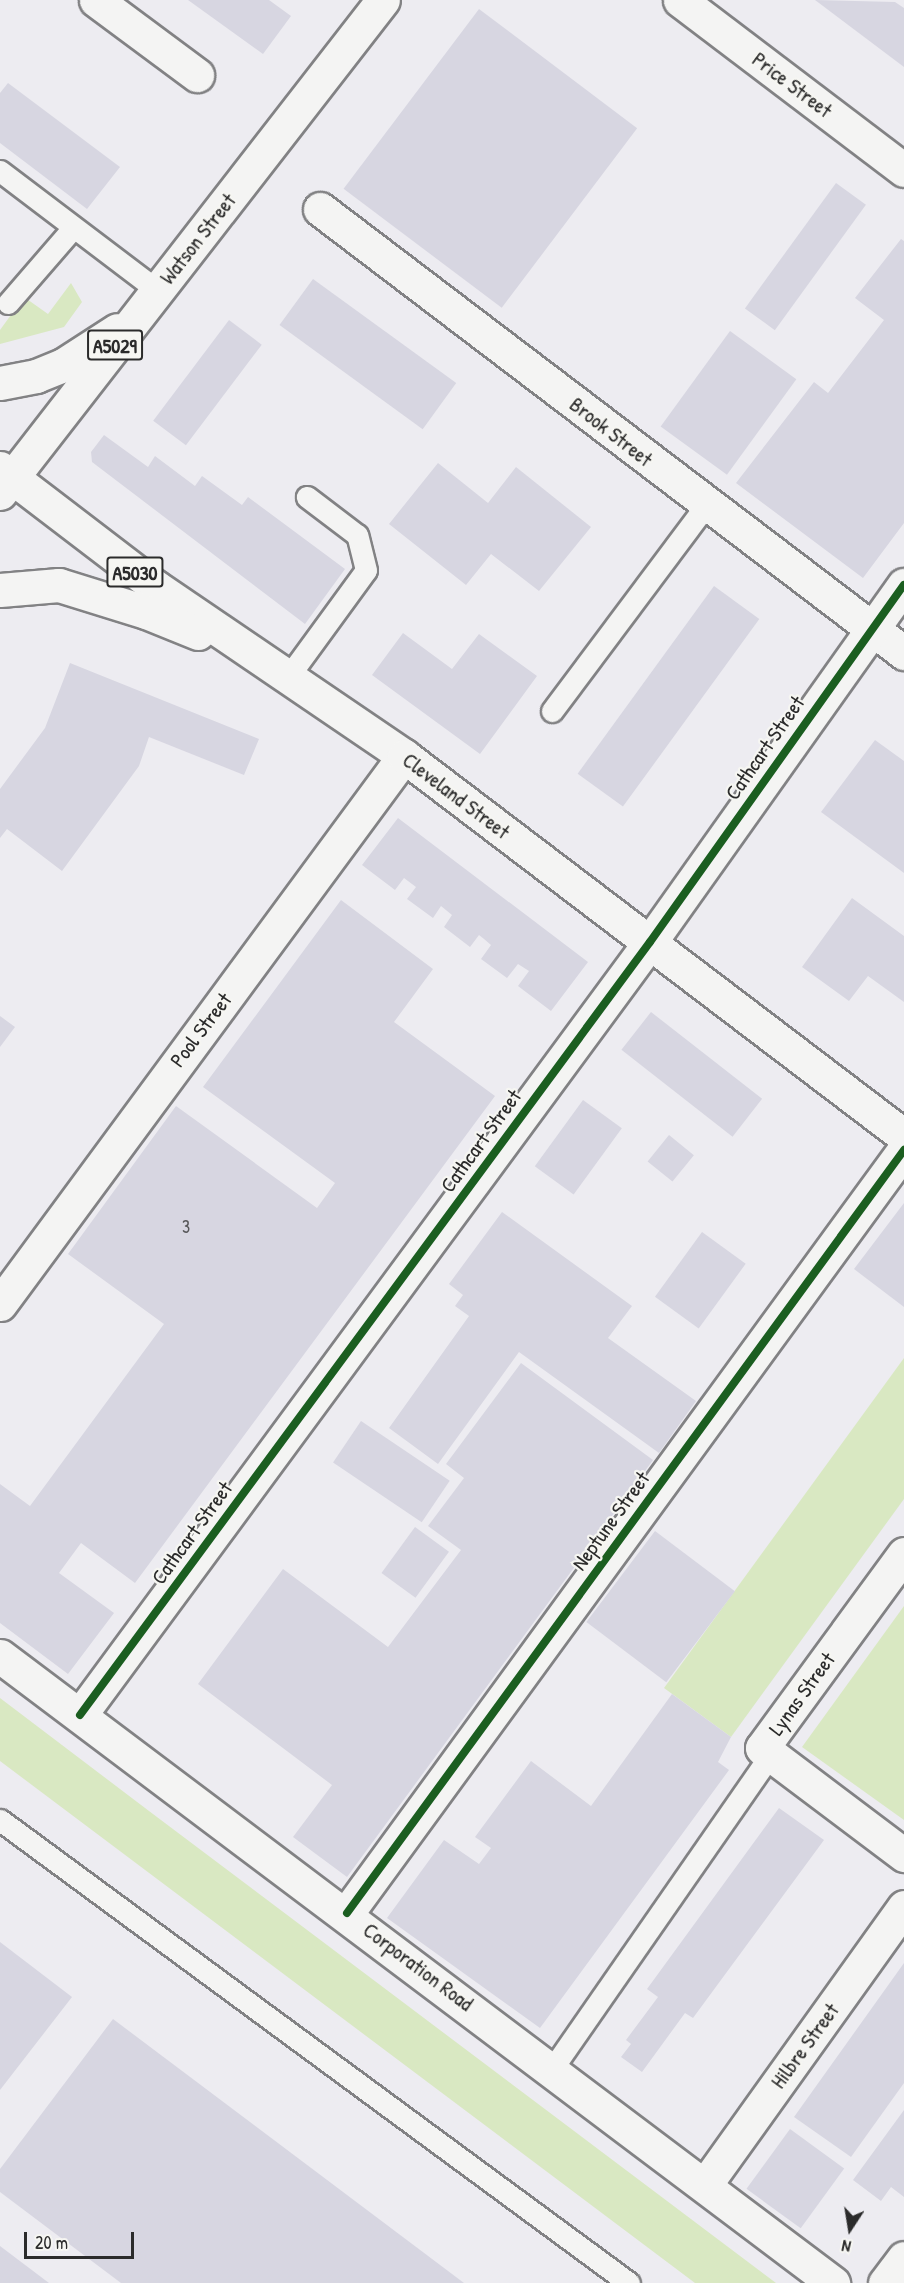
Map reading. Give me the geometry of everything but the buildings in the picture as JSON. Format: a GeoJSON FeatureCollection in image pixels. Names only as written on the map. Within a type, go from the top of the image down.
{"type":"FeatureCollection","features":[{"type":"Feature","properties":{"kind":"street"},"geometry":{"type":"LineString","coordinates":[[96,0],[198,75]]}},
{"type":"Feature","properties":{"kind":"street","name":"Watson Street"},"geometry":{"type":"LineString","coordinates":[[4,479],[148,303],[383,0]]}},
{"type":"Feature","properties":{"kind":"street","name":"Price Street"},"geometry":{"type":"LineString","coordinates":[[680,0],[904,170]]}},
{"type":"Feature","properties":{"kind":"street","name":"Brook Street"},"geometry":{"type":"LineString","coordinates":[[320,209],[706,505],[904,653]]}},
{"type":"Feature","properties":{"kind":"street"},"geometry":{"type":"LineString","coordinates":[[0,383],[36,376],[63,365],[148,303]]}},
{"type":"Feature","properties":{"kind":"street","name":"Cleveland Street"},"geometry":{"type":"LineString","coordinates":[[4,479],[157,588],[405,756],[904,1136]]}},
{"type":"Feature","properties":{"kind":"street"},"geometry":{"type":"LineString","coordinates":[[0,590],[60,585],[84,591],[276,669]]}},
{"type":"Feature","properties":{"kind":"street","name":"Cathcart Street"},"geometry":{"type":"LineString","coordinates":[[80,1715],[650,942],[904,585]]}},
{"type":"Feature","properties":{"kind":"street","name":"Pool Street"},"geometry":{"type":"LineString","coordinates":[[0,1304],[405,756]]}},
{"type":"Feature","properties":{"kind":"street","name":"Neptune Street"},"geometry":{"type":"LineString","coordinates":[[347,1914],[904,1150]]}},
{"type":"Feature","properties":{"kind":"street","name":"Lynas Street"},"geometry":{"type":"LineString","coordinates":[[904,1554],[762,1748],[904,1856]]}},
{"type":"Feature","properties":{"kind":"street","name":"Corporation Road"},"geometry":{"type":"LineString","coordinates":[[0,1656],[347,1914],[833,2283]]}},
{"type":"Feature","properties":{"kind":"street","name":"Hilbre Street"},"geometry":{"type":"LineString","coordinates":[[705,2185],[904,1907]]}},
{"type":"Feature","properties":{"kind":"street"},"geometry":{"type":"LineString","coordinates":[[885,2283],[904,2258]]}},
{"type":"Feature","properties":{"kind":"lane"},"geometry":{"type":"LineString","coordinates":[[0,171],[72,229],[148,303]]}},
{"type":"Feature","properties":{"kind":"lane"},"geometry":{"type":"LineString","coordinates":[[7,296],[72,229]]}},
{"type":"Feature","properties":{"kind":"lane"},"geometry":{"type":"LineString","coordinates":[[276,669],[366,570],[357,535],[307,497]]}},
{"type":"Feature","properties":{"kind":"lane"},"geometry":{"type":"LineString","coordinates":[[552,711],[706,505]]}},
{"type":"Feature","properties":{"kind":"lane"},"geometry":{"type":"LineString","coordinates":[[552,2069],[770,1755]]}},
{"type":"Feature","properties":{"kind":"lane"},"geometry":{"type":"LineString","coordinates":[[0,1820],[629,2283]]}},
{"type":"Feature","properties":{"kind":"green space"},"geometry":{"type":"Polygon","coordinates":[[[71,283],[82,302],[64,327],[0,344],[0,330],[24,297],[48,314],[71,283]]]}},
{"type":"Feature","properties":{"kind":"green space"},"geometry":{"type":"Polygon","coordinates":[[[904,1358],[904,1499],[731,1737],[664,1688],[904,1358]]]}},
{"type":"Feature","properties":{"kind":"green space"},"geometry":{"type":"Polygon","coordinates":[[[904,1606],[904,1820],[802,1747],[904,1606]]]}},
{"type":"Feature","properties":{"kind":"green space"},"geometry":{"type":"Polygon","coordinates":[[[0,1698],[776,2283],[695,2283],[0,1761],[0,1698]]]}},
{"type":"Feature","properties":{"kind":"cycle path"},"geometry":{"type":"LineString","coordinates":[[80,1715],[650,942],[904,585]]}},
{"type":"Feature","properties":{"kind":"cycle path"},"geometry":{"type":"LineString","coordinates":[[347,1913],[904,1150]]}}]}
